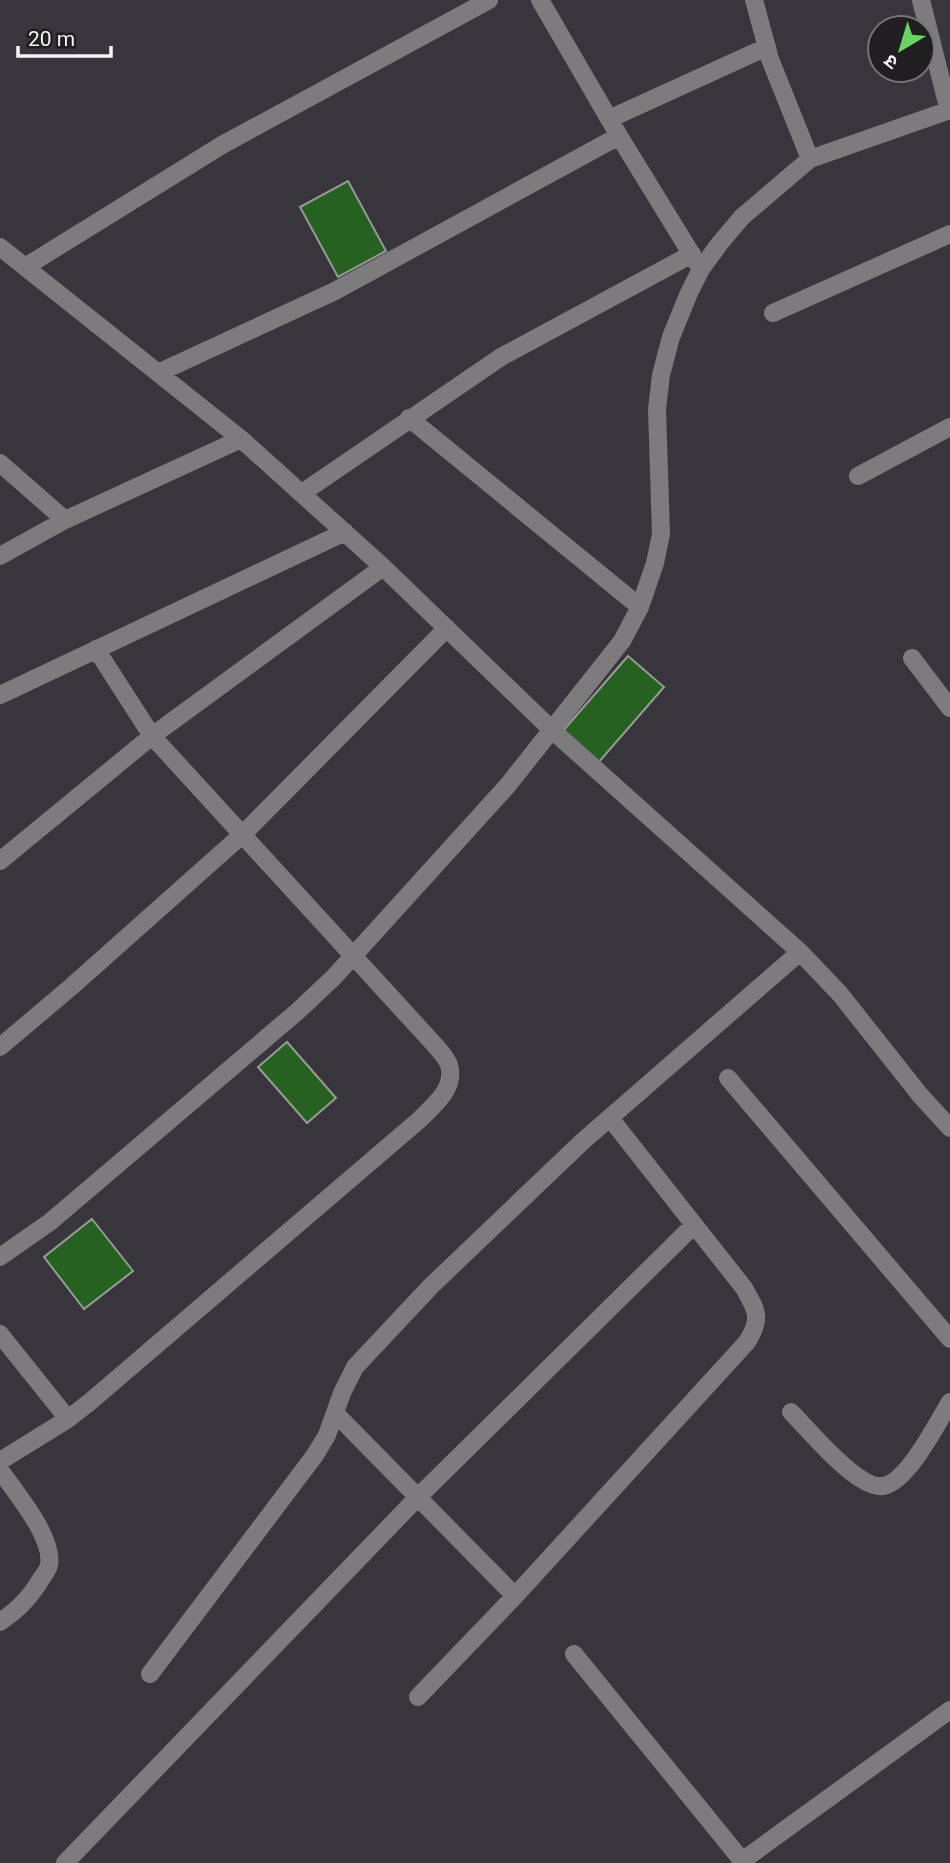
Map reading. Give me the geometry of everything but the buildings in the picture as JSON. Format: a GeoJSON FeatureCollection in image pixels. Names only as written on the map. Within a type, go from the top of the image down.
{"type":"FeatureCollection","features":[{"type":"Feature","properties":{"kind":"street"},"geometry":{"type":"LineString","coordinates":[[25,267],[222,145],[489,0]]}},
{"type":"Feature","properties":{"kind":"street"},"geometry":{"type":"LineString","coordinates":[[540,0],[701,270]]}},
{"type":"Feature","properties":{"kind":"street"},"geometry":{"type":"LineString","coordinates":[[754,0],[767,47],[810,159]]}},
{"type":"Feature","properties":{"kind":"street"},"geometry":{"type":"LineString","coordinates":[[0,1257],[50,1222],[298,1011],[353,956],[508,785],[622,641],[640,607],[655,563],[661,534],[657,409],[661,375],[671,337],[701,270],[742,217],[810,159],[949,111],[921,0]]}},
{"type":"Feature","properties":{"kind":"street"},"geometry":{"type":"LineString","coordinates":[[609,119],[767,47]]}},
{"type":"Feature","properties":{"kind":"street"},"geometry":{"type":"LineString","coordinates":[[158,373],[335,291],[619,136]]}},
{"type":"Feature","properties":{"kind":"street"},"geometry":{"type":"LineString","coordinates":[[773,313],[950,234]]}},
{"type":"Feature","properties":{"kind":"street"},"geometry":{"type":"LineString","coordinates":[[0,247],[241,439],[383,567],[552,730],[800,952],[840,994],[920,1095],[950,1128]]}},
{"type":"Feature","properties":{"kind":"street"},"geometry":{"type":"LineString","coordinates":[[302,493],[500,357],[692,254]]}},
{"type":"Feature","properties":{"kind":"street"},"geometry":{"type":"LineString","coordinates":[[409,418],[640,607]]}},
{"type":"Feature","properties":{"kind":"street"},"geometry":{"type":"LineString","coordinates":[[858,476],[950,428]]}},
{"type":"Feature","properties":{"kind":"street"},"geometry":{"type":"LineString","coordinates":[[0,556],[65,520],[241,439]]}},
{"type":"Feature","properties":{"kind":"street"},"geometry":{"type":"LineString","coordinates":[[0,463],[65,520]]}},
{"type":"Feature","properties":{"kind":"street"},"geometry":{"type":"LineString","coordinates":[[0,695],[345,532]]}},
{"type":"Feature","properties":{"kind":"street"},"geometry":{"type":"LineString","coordinates":[[0,861],[152,736],[383,567]]}},
{"type":"Feature","properties":{"kind":"street"},"geometry":{"type":"LineString","coordinates":[[0,1047],[71,988],[243,834],[447,628]]}},
{"type":"Feature","properties":{"kind":"street"},"geometry":{"type":"LineString","coordinates":[[0,1461],[68,1419],[408,1130],[442,1098],[449,1081],[449,1064],[433,1043],[152,736],[96,649]]}},
{"type":"Feature","properties":{"kind":"street"},"geometry":{"type":"LineString","coordinates":[[912,658],[950,708]]}},
{"type":"Feature","properties":{"kind":"street"},"geometry":{"type":"LineString","coordinates":[[150,1674],[315,1455],[327,1435],[342,1393],[355,1367],[430,1286],[610,1118],[800,952]]}},
{"type":"Feature","properties":{"kind":"street"},"geometry":{"type":"LineString","coordinates":[[728,1078],[950,1339]]}},
{"type":"Feature","properties":{"kind":"street"},"geometry":{"type":"LineString","coordinates":[[418,1697],[515,1596],[747,1342],[756,1328],[757,1311],[744,1288],[610,1118]]}},
{"type":"Feature","properties":{"kind":"street"},"geometry":{"type":"LineString","coordinates":[[65,1863],[418,1497],[694,1225]]}},
{"type":"Feature","properties":{"kind":"street"},"geometry":{"type":"LineString","coordinates":[[0,1334],[68,1419]]}},
{"type":"Feature","properties":{"kind":"street"},"geometry":{"type":"LineString","coordinates":[[791,1412],[848,1469],[870,1485],[884,1486],[896,1480],[913,1460],[950,1402]]}},
{"type":"Feature","properties":{"kind":"street"},"geometry":{"type":"LineString","coordinates":[[335,1413],[515,1596]]}},
{"type":"Feature","properties":{"kind":"street"},"geometry":{"type":"LineString","coordinates":[[0,1470],[41,1531],[48,1546],[49,1566],[35,1590],[15,1612],[0,1622]]}},
{"type":"Feature","properties":{"kind":"street"},"geometry":{"type":"LineString","coordinates":[[574,1654],[743,1862],[950,1710]]}}]}
